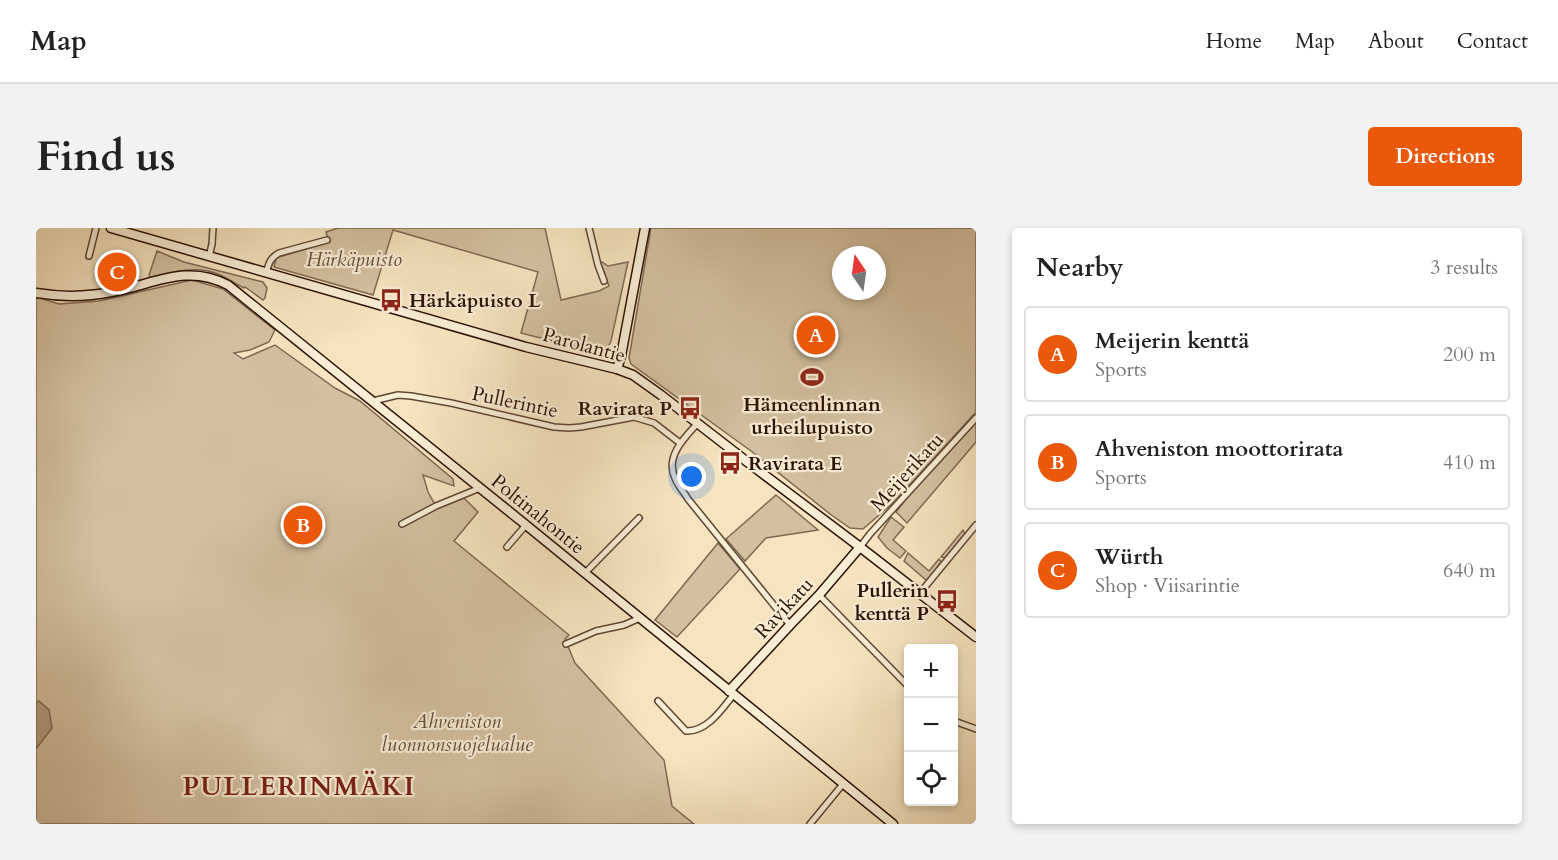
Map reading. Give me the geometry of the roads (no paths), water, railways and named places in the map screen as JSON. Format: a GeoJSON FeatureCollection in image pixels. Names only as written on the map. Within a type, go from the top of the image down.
{"type":"FeatureCollection","features":[{"type":"Feature","properties":{"kind":"street"},"geometry":{"type":"LineString","coordinates":[[89,256],[96,228]]}},
{"type":"Feature","properties":{"kind":"street","name":"Parolantie"},"geometry":{"type":"LineString","coordinates":[[111,228],[526,347],[633,375],[976,637]]}},
{"type":"Feature","properties":{"kind":"street"},"geometry":{"type":"LineString","coordinates":[[209,257],[213,228]]}},
{"type":"Feature","properties":{"kind":"street"},"geometry":{"type":"LineString","coordinates":[[589,228],[604,281]]}},
{"type":"Feature","properties":{"kind":"street"},"geometry":{"type":"LineString","coordinates":[[617,369],[645,228]]}},
{"type":"Feature","properties":{"kind":"street"},"geometry":{"type":"LineString","coordinates":[[266,273],[270,260],[279,253],[327,240]]}},
{"type":"Feature","properties":{"kind":"street","name":"Poltinahontie"},"geometry":{"type":"LineString","coordinates":[[36,293],[66,296],[95,295],[190,275],[199,275],[228,285],[893,824]]}},
{"type":"Feature","properties":{"kind":"street","name":"Pullerintie"},"geometry":{"type":"LineString","coordinates":[[373,401],[398,395],[411,396],[554,427],[568,428],[634,417],[654,423],[680,443]]}},
{"type":"Feature","properties":{"kind":"street","name":"Meijerikatu"},"geometry":{"type":"LineString","coordinates":[[860,547],[976,418]]}},
{"type":"Feature","properties":{"kind":"street"},"geometry":{"type":"LineString","coordinates":[[697,423],[680,443],[672,462],[675,479],[688,499],[790,625]]}},
{"type":"Feature","properties":{"kind":"street"},"geometry":{"type":"LineString","coordinates":[[402,524],[436,506],[480,488]]}},
{"type":"Feature","properties":{"kind":"street"},"geometry":{"type":"LineString","coordinates":[[585,573],[639,518]]}},
{"type":"Feature","properties":{"kind":"street"},"geometry":{"type":"LineString","coordinates":[[507,547],[526,525]]}},
{"type":"Feature","properties":{"kind":"street"},"geometry":{"type":"LineString","coordinates":[[920,593],[976,525]]}},
{"type":"Feature","properties":{"kind":"street","name":"Ravikatu"},"geometry":{"type":"LineString","coordinates":[[732,693],[860,547]]}},
{"type":"Feature","properties":{"kind":"street"},"geometry":{"type":"LineString","coordinates":[[819,595],[904,682]]}},
{"type":"Feature","properties":{"kind":"street"},"geometry":{"type":"LineString","coordinates":[[566,644],[596,631],[624,625],[640,618]]}},
{"type":"Feature","properties":{"kind":"street"},"geometry":{"type":"LineString","coordinates":[[658,701],[686,731],[692,731],[716,716],[732,693]]}},
{"type":"Feature","properties":{"kind":"street"},"geometry":{"type":"LineString","coordinates":[[958,722],[976,729]]}},
{"type":"Feature","properties":{"kind":"street"},"geometry":{"type":"LineString","coordinates":[[810,824],[843,784]]}},
{"type":"Feature","properties":{"kind":"place","name":"Würth"},"geometry":{"type":"Point","coordinates":[117,272]}},
{"type":"Feature","properties":{"kind":"place","name":"Härkäpuisto L"},"geometry":{"type":"Point","coordinates":[391,300]}},
{"type":"Feature","properties":{"kind":"place","name":"Meijerin kenttä"},"geometry":{"type":"Point","coordinates":[816,335]}},
{"type":"Feature","properties":{"kind":"place","name":"Hämeenlinnan urheilupuisto"},"geometry":{"type":"Point","coordinates":[812,377]}},
{"type":"Feature","properties":{"kind":"place","name":"Ravirata P"},"geometry":{"type":"Point","coordinates":[690,408]}},
{"type":"Feature","properties":{"kind":"place","name":"Ravirata E"},"geometry":{"type":"Point","coordinates":[730,463]}},
{"type":"Feature","properties":{"kind":"place","name":"Ahveniston moottorirata"},"geometry":{"type":"Point","coordinates":[303,525]}},
{"type":"Feature","properties":{"kind":"place","name":"Pullerin kenttä P"},"geometry":{"type":"Point","coordinates":[947,601]}},
{"type":"Feature","properties":{"kind":"district","name":"PULLERINMÄKI"},"geometry":{"type":"Point","coordinates":[299,786]}},
{"type":"Feature","properties":{"kind":"park label","name":"Härkäpuisto"},"geometry":{"type":"Point","coordinates":[354,259]}},
{"type":"Feature","properties":{"kind":"park label","name":"Ahveniston luonnonsuojelualue"},"geometry":{"type":"Point","coordinates":[457,732]}}]}
